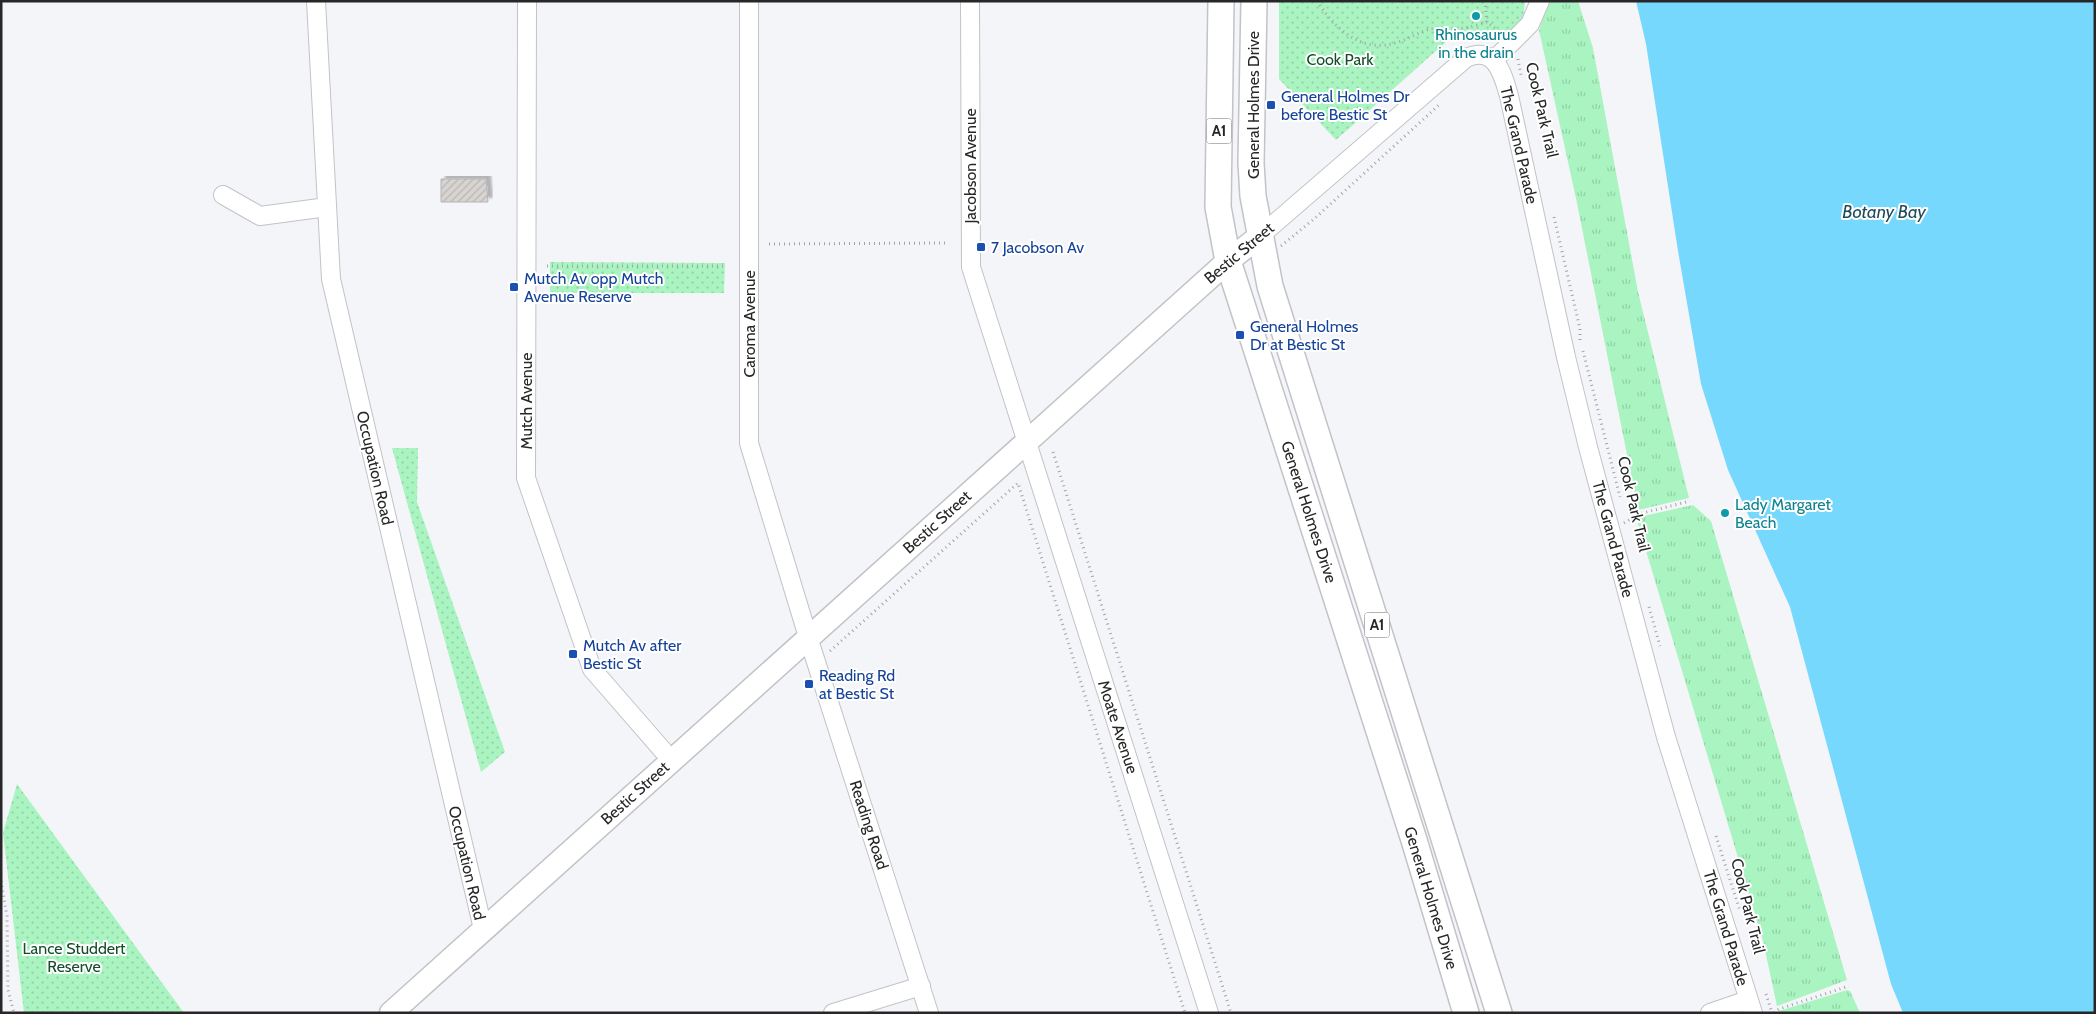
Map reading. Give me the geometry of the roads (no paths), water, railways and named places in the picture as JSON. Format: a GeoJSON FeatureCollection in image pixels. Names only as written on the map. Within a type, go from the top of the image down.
{"type":"FeatureCollection","features":[{"type":"Feature","properties":{"kind":"highway","name":"General Holmes Drive"},"geometry":{"type":"LineString","coordinates":[[1221,1],[1218,207],[1228,261],[1414,840],[1466,1013]]}},
{"type":"Feature","properties":{"kind":"highway","name":"General Holmes Drive"},"geometry":{"type":"LineString","coordinates":[[1254,1],[1253,196],[1270,241],[1275,304],[1499,1013]]}},
{"type":"Feature","properties":{"kind":"main road","name":"Bestic Street"},"geometry":{"type":"LineString","coordinates":[[391,1013],[1228,261],[1270,241]]}},
{"type":"Feature","properties":{"kind":"street","name":"Occupation Road"},"geometry":{"type":"LineString","coordinates":[[316,1],[331,279],[483,929]]}},
{"type":"Feature","properties":{"kind":"street","name":"Mutch Avenue"},"geometry":{"type":"LineString","coordinates":[[527,1],[526,478],[592,669],[672,760]]}},
{"type":"Feature","properties":{"kind":"street","name":"Caroma Avenue"},"geometry":{"type":"LineString","coordinates":[[749,1],[749,443],[808,637]]}},
{"type":"Feature","properties":{"kind":"street","name":"Jacobson Avenue"},"geometry":{"type":"LineString","coordinates":[[970,1],[971,267],[1026,442]]}},
{"type":"Feature","properties":{"kind":"street"},"geometry":{"type":"LineString","coordinates":[[1494,60],[1530,24],[1540,1]]}},
{"type":"Feature","properties":{"kind":"street","name":"Bestic Street"},"geometry":{"type":"LineString","coordinates":[[1270,241],[1466,58],[1479,54],[1494,60]]}},
{"type":"Feature","properties":{"kind":"street","name":"The Grand Parade"},"geometry":{"type":"LineString","coordinates":[[1494,60],[1500,69],[1509,96],[1566,357],[1666,737],[1750,1007]]}},
{"type":"Feature","properties":{"kind":"street"},"geometry":{"type":"LineString","coordinates":[[223,195],[260,216],[327,207]]}},
{"type":"Feature","properties":{"kind":"street","name":"Moate Avenue"},"geometry":{"type":"LineString","coordinates":[[1026,442],[1209,1013]]}},
{"type":"Feature","properties":{"kind":"street","name":"Reading Road"},"geometry":{"type":"LineString","coordinates":[[808,637],[929,1013]]}},
{"type":"Feature","properties":{"kind":"street"},"geometry":{"type":"LineString","coordinates":[[833,1013],[920,986]]}},
{"type":"Feature","properties":{"kind":"street"},"geometry":{"type":"LineString","coordinates":[[1710,1013],[1750,1007]]}},
{"type":"Feature","properties":{"kind":"water","name":"Botany Bay"},"geometry":{"type":"Polygon","coordinates":[[[1636,1],[2095,1],[2095,1013],[1903,1013],[1891,984],[1790,607],[1728,470],[1701,384],[1646,44],[1636,1]]]}},
{"type":"Feature","properties":{"kind":"place","name":"Rhinosaurus in the drain"},"geometry":{"type":"Point","coordinates":[1476,16]}},
{"type":"Feature","properties":{"kind":"place","name":"General Holmes Dr before Bestic St"},"geometry":{"type":"Point","coordinates":[1271,105]}},
{"type":"Feature","properties":{"kind":"place","name":"7 Jacobson Av"},"geometry":{"type":"Point","coordinates":[981,247]}},
{"type":"Feature","properties":{"kind":"place","name":"Mutch Av opp Mutch Avenue Reserve"},"geometry":{"type":"Point","coordinates":[514,287]}},
{"type":"Feature","properties":{"kind":"place","name":"General Holmes Dr at Bestic St"},"geometry":{"type":"Point","coordinates":[1240,335]}},
{"type":"Feature","properties":{"kind":"place","name":"Lady Margaret Beach"},"geometry":{"type":"Point","coordinates":[1725,513]}},
{"type":"Feature","properties":{"kind":"place","name":"Mutch Av after Bestic St"},"geometry":{"type":"Point","coordinates":[573,654]}},
{"type":"Feature","properties":{"kind":"place","name":"Reading Rd at Bestic St"},"geometry":{"type":"Point","coordinates":[809,684]}},
{"type":"Feature","properties":{"kind":"park label","name":"Cook Park"},"geometry":{"type":"Point","coordinates":[1340,59]}},
{"type":"Feature","properties":{"kind":"park label","name":"Lance Studdert Reserve"},"geometry":{"type":"Point","coordinates":[74,957]}}]}
